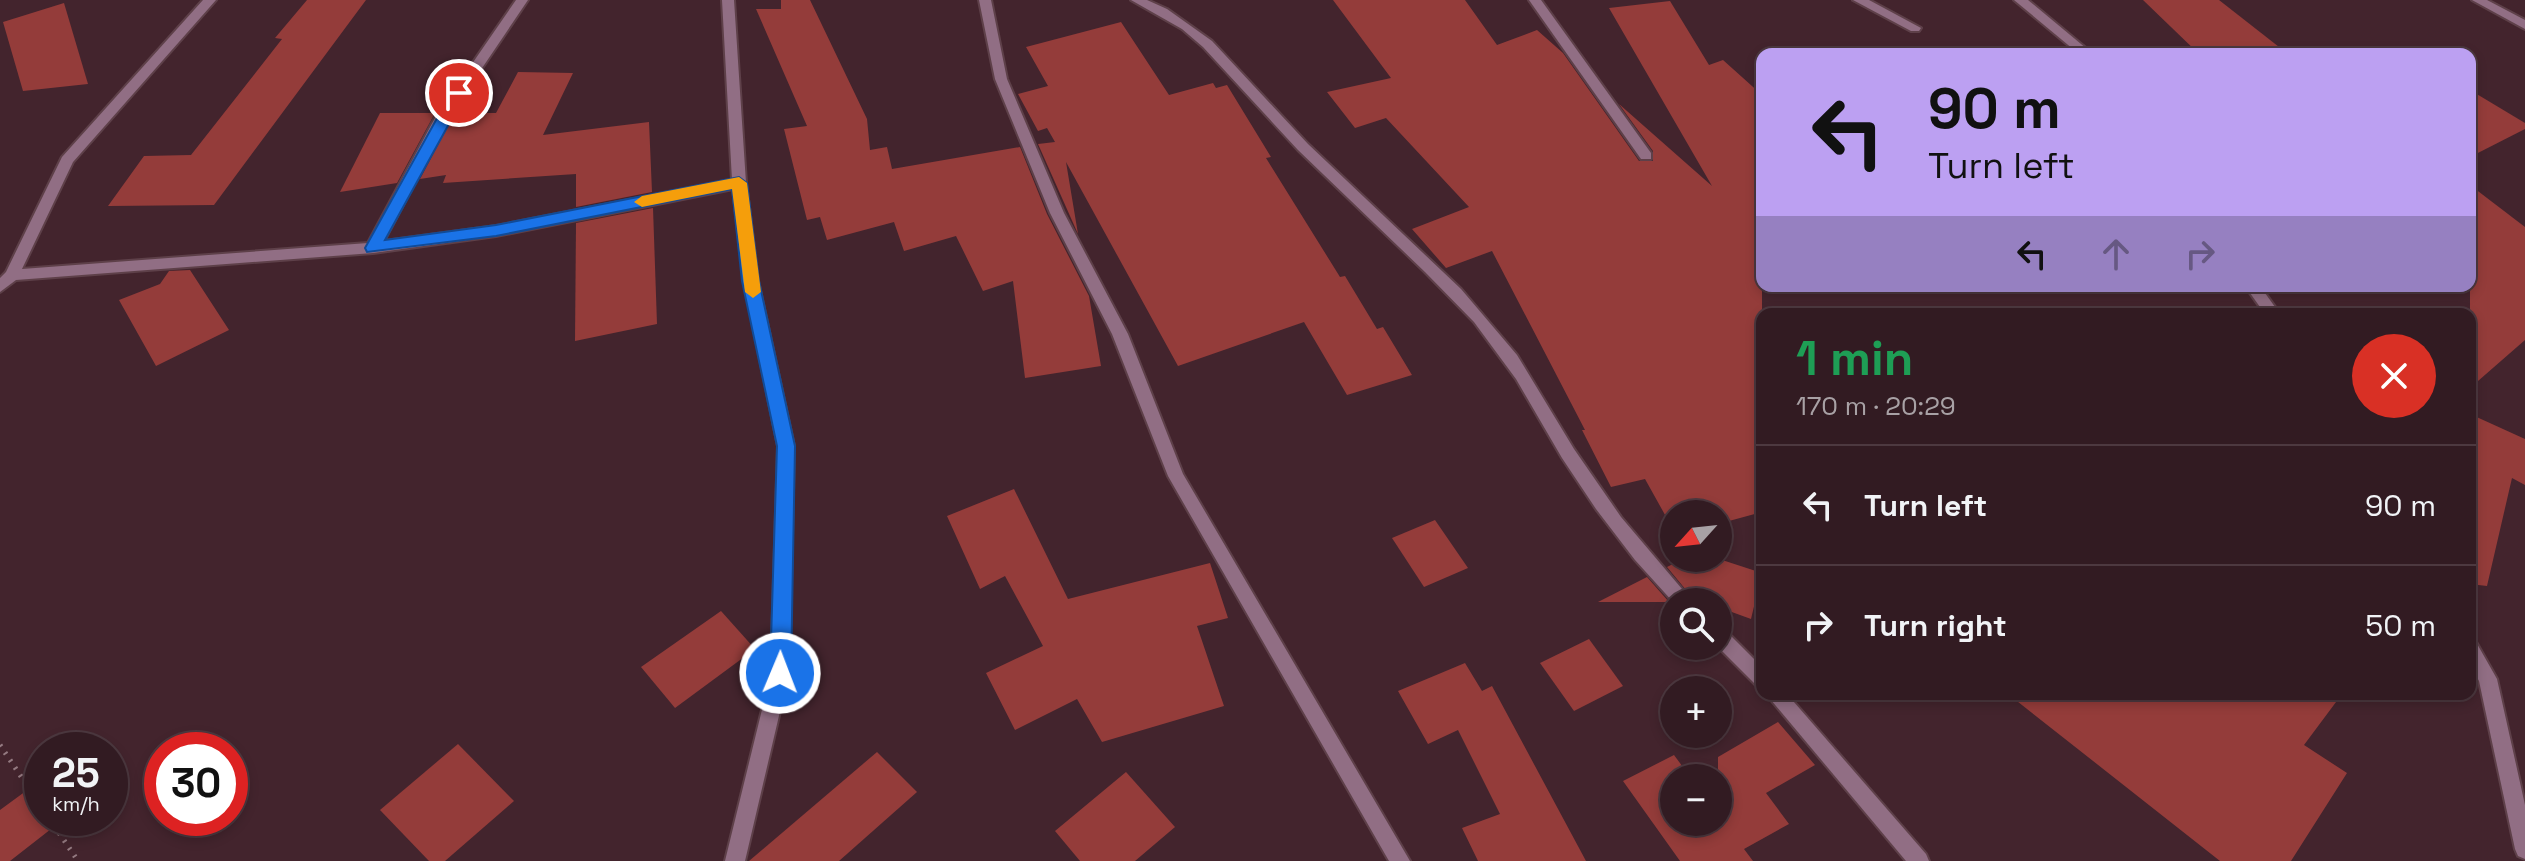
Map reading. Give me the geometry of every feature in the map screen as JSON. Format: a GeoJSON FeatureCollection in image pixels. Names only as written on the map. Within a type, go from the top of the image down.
{"type":"FeatureCollection","features":[{"type":"Feature","properties":{"kind":"street"},"geometry":{"type":"LineString","coordinates":[[0,287],[12,275],[67,160],[210,0]]}},
{"type":"Feature","properties":{"kind":"street"},"geometry":{"type":"LineString","coordinates":[[373,248],[443,116],[522,0]]}},
{"type":"Feature","properties":{"kind":"street"},"geometry":{"type":"LineString","coordinates":[[728,0],[739,183],[751,281],[786,446],[780,673],[735,861]]}},
{"type":"Feature","properties":{"kind":"street"},"geometry":{"type":"LineString","coordinates":[[985,0],[1001,79],[1057,213],[1120,334],[1176,476],[1400,861]]}},
{"type":"Feature","properties":{"kind":"street"},"geometry":{"type":"LineString","coordinates":[[1137,0],[1165,9],[1238,70],[1302,146],[1397,236],[1501,345],[1579,470],[1670,588]]}},
{"type":"Feature","properties":{"kind":"street"},"geometry":{"type":"LineString","coordinates":[[1535,0],[1646,156]]}},
{"type":"Feature","properties":{"kind":"street"},"geometry":{"type":"LineString","coordinates":[[1859,0],[1915,28]]}},
{"type":"Feature","properties":{"kind":"street"},"geometry":{"type":"LineString","coordinates":[[2020,0],[2080,48]]}},
{"type":"Feature","properties":{"kind":"street"},"geometry":{"type":"LineString","coordinates":[[2478,0],[2525,25]]}},
{"type":"Feature","properties":{"kind":"street"},"geometry":{"type":"LineString","coordinates":[[12,275],[373,248],[496,231],[739,183]]}},
{"type":"Feature","properties":{"kind":"street"},"geometry":{"type":"LineString","coordinates":[[1732,649],[1756,673]]}},
{"type":"Feature","properties":{"kind":"street"},"geometry":{"type":"LineString","coordinates":[[2476,658],[2488,679],[2525,849]]}},
{"type":"Feature","properties":{"kind":"street"},"geometry":{"type":"LineString","coordinates":[[1780,700],[1919,861]]}},
{"type":"Feature","properties":{"kind":"path"},"geometry":{"type":"LineString","coordinates":[[0,745],[24,781]]}},
{"type":"Feature","properties":{"kind":"path"},"geometry":{"type":"LineString","coordinates":[[61,836],[78,861]]}},
{"type":"Feature","properties":{"kind":"building"},"geometry":{"type":"Polygon","coordinates":[[[307,0],[366,0],[214,205],[108,206],[144,156],[191,155],[282,39],[275,38],[307,0]]]}},
{"type":"Feature","properties":{"kind":"building"},"geometry":{"type":"Polygon","coordinates":[[[781,0],[810,0],[867,119],[870,150],[887,147],[892,169],[1020,147],[1047,214],[1089,296],[1101,366],[1025,378],[1013,281],[983,291],[956,236],[904,251],[894,222],[827,240],[820,217],[807,220],[784,129],[807,126],[756,9],[781,9],[781,0]]]}},
{"type":"Feature","properties":{"kind":"building"},"geometry":{"type":"Polygon","coordinates":[[[1333,0],[1465,0],[1497,45],[1537,30],[1563,53],[1639,161],[1653,161],[1653,151],[1619,104],[1712,186],[1609,8],[1670,1],[1709,65],[1723,60],[1756,90],[1756,292],[1762,292],[1762,308],[1756,308],[1756,514],[1732,520],[1732,500],[1660,500],[1660,506],[1645,479],[1611,487],[1582,430],[1585,430],[1492,251],[1446,268],[1412,229],[1469,207],[1386,118],[1355,128],[1327,92],[1391,78],[1333,0]]]}},
{"type":"Feature","properties":{"kind":"building"},"geometry":{"type":"Polygon","coordinates":[[[2143,0],[2219,0],[2280,48],[2193,48],[2143,0]]]}},
{"type":"Feature","properties":{"kind":"building"},"geometry":{"type":"Polygon","coordinates":[[[64,3],[88,84],[23,91],[3,22],[64,3]]]}},
{"type":"Feature","properties":{"kind":"building"},"geometry":{"type":"Polygon","coordinates":[[[1121,22],[1169,95],[1213,83],[1216,88],[1227,85],[1271,157],[1266,158],[1340,277],[1345,276],[1377,329],[1383,327],[1412,375],[1347,395],[1304,322],[1178,366],[1066,162],[1078,234],[1038,144],[1055,142],[1047,128],[1038,131],[1018,94],[1048,86],[1026,47],[1121,22]]]}},
{"type":"Feature","properties":{"kind":"building"},"geometry":{"type":"Polygon","coordinates":[[[518,72],[573,73],[543,135],[649,122],[652,192],[576,207],[576,174],[443,183],[446,175],[420,179],[455,113],[496,113],[518,72]]]}},
{"type":"Feature","properties":{"kind":"building"},"geometry":{"type":"Polygon","coordinates":[[[2476,94],[2525,123],[2525,129],[2476,154],[2476,94]]]}},
{"type":"Feature","properties":{"kind":"building"},"geometry":{"type":"Polygon","coordinates":[[[380,113],[435,113],[397,183],[340,192],[380,113]]]}},
{"type":"Feature","properties":{"kind":"building"},"geometry":{"type":"Polygon","coordinates":[[[2476,190],[2525,227],[2525,340],[2476,383],[2476,308],[2470,308],[2470,292],[2476,292],[2476,190]]]}},
{"type":"Feature","properties":{"kind":"building"},"geometry":{"type":"Polygon","coordinates":[[[653,208],[657,324],[575,341],[576,223],[653,208]]]}},
{"type":"Feature","properties":{"kind":"building"},"geometry":{"type":"Polygon","coordinates":[[[190,270],[229,330],[156,366],[119,300],[160,284],[169,271],[190,270]]]}},
{"type":"Feature","properties":{"kind":"building"},"geometry":{"type":"Polygon","coordinates":[[[2476,417],[2525,439],[2525,485],[2512,478],[2487,586],[2476,585],[2476,417]]]}},
{"type":"Feature","properties":{"kind":"building"},"geometry":{"type":"Polygon","coordinates":[[[1014,489],[1068,599],[1210,563],[1228,618],[1197,626],[1224,706],[1102,742],[1077,699],[1015,730],[986,673],[1043,646],[1005,576],[980,589],[947,516],[1014,489]]]}},
{"type":"Feature","properties":{"kind":"building"},"geometry":{"type":"Polygon","coordinates":[[[1435,520],[1468,568],[1424,587],[1392,538],[1435,520]]]}},
{"type":"Feature","properties":{"kind":"building"},"geometry":{"type":"Polygon","coordinates":[[[1732,563],[1756,571],[1756,598],[1751,619],[1732,612],[1732,588],[1684,588],[1671,572],[1732,572],[1732,563]]]}},
{"type":"Feature","properties":{"kind":"building"},"geometry":{"type":"Polygon","coordinates":[[[1647,577],[1660,592],[1660,602],[1598,602],[1647,577]]]}},
{"type":"Feature","properties":{"kind":"building"},"geometry":{"type":"Polygon","coordinates":[[[721,611],[755,649],[675,708],[641,667],[721,611]]]}},
{"type":"Feature","properties":{"kind":"building"},"geometry":{"type":"Polygon","coordinates":[[[1589,639],[1623,686],[1574,711],[1540,663],[1589,639]]]}},
{"type":"Feature","properties":{"kind":"building"},"geometry":{"type":"Polygon","coordinates":[[[1465,663],[1482,691],[1492,686],[1586,861],[1478,861],[1462,828],[1500,814],[1458,730],[1428,744],[1398,691],[1465,663]]]}},
{"type":"Feature","properties":{"kind":"building"},"geometry":{"type":"Polygon","coordinates":[[[2016,700],[2338,700],[2304,745],[2347,773],[2291,861],[2220,861],[2016,700]]]}},
{"type":"Feature","properties":{"kind":"building"},"geometry":{"type":"Polygon","coordinates":[[[1778,722],[1815,765],[1766,793],[1789,824],[1744,849],[1753,861],[1680,861],[1662,836],[1732,836],[1732,764],[1718,764],[1718,757],[1778,722]]]}},
{"type":"Feature","properties":{"kind":"building"},"geometry":{"type":"Polygon","coordinates":[[[458,744],[514,801],[445,861],[429,861],[380,810],[458,744]]]}},
{"type":"Feature","properties":{"kind":"building"},"geometry":{"type":"Polygon","coordinates":[[[877,752],[917,792],[839,861],[749,861],[877,752]]]}},
{"type":"Feature","properties":{"kind":"building"},"geometry":{"type":"Polygon","coordinates":[[[1674,755],[1681,764],[1660,764],[1660,833],[1623,781],[1674,755]]]}},
{"type":"Feature","properties":{"kind":"building"},"geometry":{"type":"Polygon","coordinates":[[[1126,772],[1175,827],[1135,861],[1080,861],[1055,831],[1126,772]]]}},
{"type":"Feature","properties":{"kind":"building"},"geometry":{"type":"Polygon","coordinates":[[[24,792],[24,836],[42,836],[10,861],[0,861],[0,810],[24,792]]]}},
{"type":"Feature","properties":{"kind":"slow traffic"},"geometry":{"type":"LineString","coordinates":[[642,202],[739,183],[753,292]]}},
{"type":"Feature","properties":{"kind":"route"},"geometry":{"type":"LineString","coordinates":[[459,93],[443,116],[373,248],[433,237],[496,231],[739,183],[751,281],[786,446],[780,673]]}}]}
